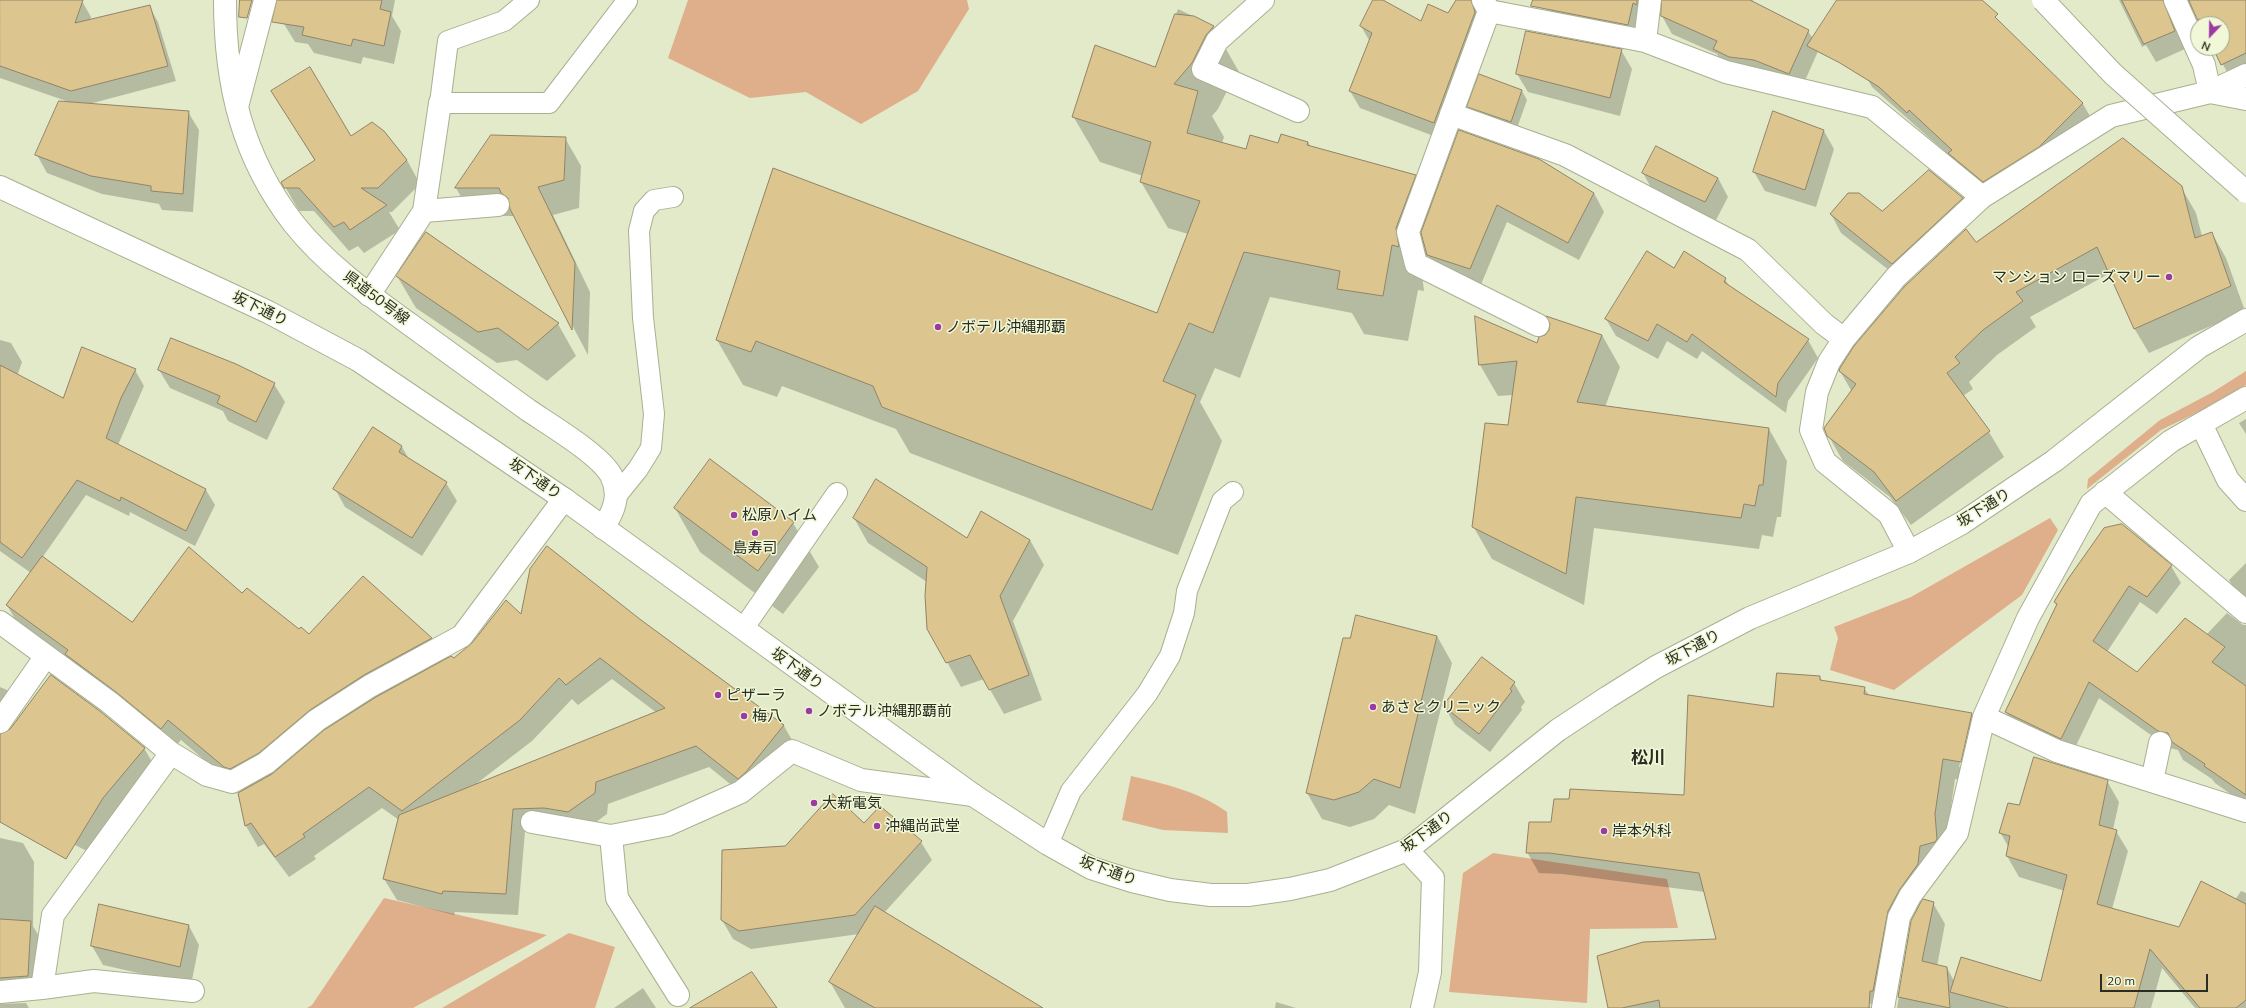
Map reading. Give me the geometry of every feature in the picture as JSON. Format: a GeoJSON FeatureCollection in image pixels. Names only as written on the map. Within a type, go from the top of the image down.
{"type":"FeatureCollection","features":[{"type":"Feature","properties":{"kind":"street","name":"県道50号線"},"geometry":{"type":"LineString","coordinates":[[225,0],[229,66],[237,107],[251,154],[270,190],[313,245],[369,295],[593,456],[610,475],[616,495],[614,512],[603,528]]}},
{"type":"Feature","properties":{"kind":"street"},"geometry":{"type":"LineString","coordinates":[[237,107],[265,0]]}},
{"type":"Feature","properties":{"kind":"street"},"geometry":{"type":"LineString","coordinates":[[1263,0],[1217,41],[1203,69],[1298,111]]}},
{"type":"Feature","properties":{"kind":"street"},"geometry":{"type":"LineString","coordinates":[[1645,40],[1650,0]]}},
{"type":"Feature","properties":{"kind":"street"},"geometry":{"type":"LineString","coordinates":[[2043,0],[2113,74],[2246,192]]}},
{"type":"Feature","properties":{"kind":"street"},"geometry":{"type":"LineString","coordinates":[[2175,0],[2204,65],[2210,92]]}},
{"type":"Feature","properties":{"kind":"street"},"geometry":{"type":"LineString","coordinates":[[1538,325],[1416,264],[1408,232],[1451,114],[1486,6],[1645,40],[1726,72],[1872,107],[1982,197]]}},
{"type":"Feature","properties":{"kind":"street"},"geometry":{"type":"LineString","coordinates":[[1909,552],[1889,514],[1825,462],[1811,430],[1817,392],[1829,362],[1844,339],[1896,277],[1982,197],[2111,116],[2210,92],[2246,75]]}},
{"type":"Feature","properties":{"kind":"street"},"geometry":{"type":"LineString","coordinates":[[2210,92],[2246,98]]}},
{"type":"Feature","properties":{"kind":"street"},"geometry":{"type":"LineString","coordinates":[[369,295],[424,211],[440,103]]}},
{"type":"Feature","properties":{"kind":"street"},"geometry":{"type":"LineString","coordinates":[[1451,114],[1565,155],[1748,250],[1824,324],[1844,339]]}},
{"type":"Feature","properties":{"kind":"street","name":"坂下通り"},"geometry":{"type":"LineString","coordinates":[[0,187],[309,332],[358,360],[564,499],[973,796],[1048,844],[1092,868],[1132,881],[1170,890],[1211,895],[1248,895],[1290,889],[1330,880],[1407,850],[1558,730],[1656,667],[1750,618],[1909,552],[1962,523],[2012,491],[2054,461],[2178,363],[2212,339],[2246,320]]}},
{"type":"Feature","properties":{"kind":"street"},"geometry":{"type":"LineString","coordinates":[[424,211],[498,205]]}},
{"type":"Feature","properties":{"kind":"street"},"geometry":{"type":"LineString","coordinates":[[1883,1008],[1899,916],[1910,896],[1957,833],[1984,717],[2028,618],[2091,504],[2171,441],[2246,398]]}},
{"type":"Feature","properties":{"kind":"street"},"geometry":{"type":"LineString","coordinates":[[2201,424],[2228,480],[2246,500]]}},
{"type":"Feature","properties":{"kind":"street"},"geometry":{"type":"LineString","coordinates":[[2105,492],[2246,612]]}},
{"type":"Feature","properties":{"kind":"street"},"geometry":{"type":"LineString","coordinates":[[0,622],[109,702],[171,753],[207,775],[232,782],[266,763],[317,720],[370,686],[462,636],[564,499]]}},
{"type":"Feature","properties":{"kind":"street"},"geometry":{"type":"LineString","coordinates":[[0,722],[46,656]]}},
{"type":"Feature","properties":{"kind":"street"},"geometry":{"type":"LineString","coordinates":[[1984,717],[2058,751],[2246,812]]}},
{"type":"Feature","properties":{"kind":"street"},"geometry":{"type":"LineString","coordinates":[[2152,781],[2160,743]]}},
{"type":"Feature","properties":{"kind":"street"},"geometry":{"type":"LineString","coordinates":[[532,822],[611,836],[667,825],[741,792],[792,751],[861,780],[973,796]]}},
{"type":"Feature","properties":{"kind":"street"},"geometry":{"type":"LineString","coordinates":[[42,988],[53,915],[171,753]]}},
{"type":"Feature","properties":{"kind":"street"},"geometry":{"type":"LineString","coordinates":[[611,836],[617,898],[678,995]]}},
{"type":"Feature","properties":{"kind":"street"},"geometry":{"type":"LineString","coordinates":[[1407,850],[1433,878],[1430,972],[1422,1008]]}},
{"type":"Feature","properties":{"kind":"street"},"geometry":{"type":"LineString","coordinates":[[0,992],[94,981],[193,992]]}},
{"type":"Feature","properties":{"kind":"lane"},"geometry":{"type":"LineString","coordinates":[[529,0],[504,22],[448,41],[440,103],[549,103],[627,1],[625,0]]}},
{"type":"Feature","properties":{"kind":"lane"},"geometry":{"type":"LineString","coordinates":[[616,495],[638,469],[651,448],[654,414],[643,318],[639,231],[644,211],[654,200],[673,197]]}},
{"type":"Feature","properties":{"kind":"lane"},"geometry":{"type":"LineString","coordinates":[[1048,844],[1071,791],[1147,694],[1165,666],[1179,630],[1187,591],[1219,508],[1222,501],[1233,492]]}},
{"type":"Feature","properties":{"kind":"lane"},"geometry":{"type":"LineString","coordinates":[[743,629],[837,493]]}},
{"type":"Feature","properties":{"kind":"shaded area"},"geometry":{"type":"Polygon","coordinates":[[[688,0],[967,0],[969,9],[918,91],[861,124],[806,92],[750,98],[668,58],[688,0]]]}},
{"type":"Feature","properties":{"kind":"shaded area"},"geometry":{"type":"Polygon","coordinates":[[[2246,371],[2246,385],[2225,399],[2161,430],[2087,489],[2088,479],[2160,420],[2213,392],[2246,371]]]}},
{"type":"Feature","properties":{"kind":"shaded area"},"geometry":{"type":"Polygon","coordinates":[[[2050,518],[2058,530],[2022,595],[1894,690],[1830,670],[1838,638],[1834,627],[1911,597],[2050,518]]]}},
{"type":"Feature","properties":{"kind":"shaded area"},"geometry":{"type":"Polygon","coordinates":[[[1131,776],[1193,793],[1216,805],[1227,812],[1228,833],[1163,830],[1122,820],[1131,776]]]}},
{"type":"Feature","properties":{"kind":"shaded area"},"geometry":{"type":"Polygon","coordinates":[[[1493,853],[1667,879],[1678,928],[1590,929],[1587,1003],[1449,992],[1463,873],[1493,853]]]}},
{"type":"Feature","properties":{"kind":"shaded area"},"geometry":{"type":"Polygon","coordinates":[[[384,898],[547,935],[413,1008],[307,1008],[312,1005],[384,898]]]}},
{"type":"Feature","properties":{"kind":"shaded area"},"geometry":{"type":"Polygon","coordinates":[[[569,933],[615,947],[595,1008],[442,1008],[569,933]]]}},
{"type":"Feature","properties":{"kind":"building"},"geometry":{"type":"Polygon","coordinates":[[[0,0],[83,0],[75,23],[150,5],[168,66],[71,91],[0,66],[0,0]]]}},
{"type":"Feature","properties":{"kind":"building"},"geometry":{"type":"Polygon","coordinates":[[[240,0],[252,0],[247,18],[239,17],[240,0]]]}},
{"type":"Feature","properties":{"kind":"building"},"geometry":{"type":"Polygon","coordinates":[[[277,0],[382,0],[380,9],[391,12],[384,46],[353,39],[351,46],[302,35],[304,27],[272,22],[277,0]]]}},
{"type":"Feature","properties":{"kind":"building"},"geometry":{"type":"Polygon","coordinates":[[[1373,0],[1383,0],[1421,21],[1428,4],[1448,13],[1456,0],[1471,0],[1475,12],[1434,123],[1349,91],[1372,33],[1360,26],[1373,0]]]}},
{"type":"Feature","properties":{"kind":"building"},"geometry":{"type":"Polygon","coordinates":[[[1533,0],[1637,0],[1637,5],[1633,3],[1628,25],[1531,6],[1533,0]]]}},
{"type":"Feature","properties":{"kind":"building"},"geometry":{"type":"Polygon","coordinates":[[[1662,0],[1750,0],[1809,30],[1789,74],[1754,60],[1729,57],[1713,49],[1717,41],[1661,16],[1662,0]]]}},
{"type":"Feature","properties":{"kind":"building"},"geometry":{"type":"Polygon","coordinates":[[[1837,0],[1982,0],[1998,14],[1995,17],[2083,103],[2039,147],[1983,182],[1948,153],[1952,150],[1909,110],[1907,113],[1879,87],[1840,63],[1807,46],[1837,0]]]}},
{"type":"Feature","properties":{"kind":"building"},"geometry":{"type":"Polygon","coordinates":[[[2122,0],[2163,0],[2175,31],[2144,44],[2122,0]]]}},
{"type":"Feature","properties":{"kind":"building"},"geometry":{"type":"Polygon","coordinates":[[[2189,0],[2246,0],[2246,53],[2221,65],[2217,56],[2230,56],[2230,16],[2196,16],[2189,0]]]}},
{"type":"Feature","properties":{"kind":"building","name":"ノボテル沖縄那覇"},"geometry":{"type":"Polygon","coordinates":[[[1175,14],[1194,16],[1214,26],[1206,35],[1192,63],[1174,84],[1198,91],[1187,133],[1246,149],[1250,135],[1278,143],[1281,134],[1308,142],[1307,145],[1416,175],[1396,228],[1399,247],[1392,245],[1383,296],[1337,289],[1340,271],[1244,252],[1213,333],[1189,323],[1163,381],[1196,395],[1152,510],[882,407],[873,386],[756,341],[751,352],[716,340],[773,168],[1157,313],[1200,201],[1140,182],[1151,142],[1072,117],[1095,45],[1155,67],[1175,14]]]}},
{"type":"Feature","properties":{"kind":"building"},"geometry":{"type":"Polygon","coordinates":[[[1526,31],[1622,49],[1610,98],[1516,74],[1526,31]]]}},
{"type":"Feature","properties":{"kind":"building"},"geometry":{"type":"Polygon","coordinates":[[[310,67],[351,136],[372,122],[384,131],[407,160],[378,188],[361,188],[387,205],[350,230],[344,222],[334,227],[299,188],[284,188],[281,182],[315,160],[271,91],[310,67]]]}},
{"type":"Feature","properties":{"kind":"building"},"geometry":{"type":"Polygon","coordinates":[[[1479,74],[1522,90],[1511,122],[1467,107],[1479,74]]]}},
{"type":"Feature","properties":{"kind":"building"},"geometry":{"type":"Polygon","coordinates":[[[59,101],[189,111],[183,194],[151,191],[151,186],[91,176],[35,155],[59,101]]]}},
{"type":"Feature","properties":{"kind":"building"},"geometry":{"type":"Polygon","coordinates":[[[1773,111],[1824,130],[1805,190],[1753,172],[1773,111]]]}},
{"type":"Feature","properties":{"kind":"building"},"geometry":{"type":"Polygon","coordinates":[[[1459,130],[1539,159],[1594,193],[1568,243],[1497,205],[1470,269],[1427,255],[1421,233],[1459,130]]]}},
{"type":"Feature","properties":{"kind":"building"},"geometry":{"type":"Polygon","coordinates":[[[491,135],[566,137],[564,180],[538,187],[575,263],[572,330],[510,209],[508,198],[501,193],[499,188],[455,188],[491,135]]]}},
{"type":"Feature","properties":{"kind":"building"},"geometry":{"type":"Polygon","coordinates":[[[2123,138],[2182,186],[2195,238],[2212,232],[2231,286],[2134,329],[2097,247],[2016,292],[2023,301],[1983,330],[1955,357],[1960,363],[1947,373],[1990,431],[1896,501],[1874,472],[1827,436],[1824,428],[1856,384],[1839,371],[1840,368],[1854,346],[1905,286],[1966,229],[1976,242],[2123,138]]]}},
{"type":"Feature","properties":{"kind":"building"},"geometry":{"type":"Polygon","coordinates":[[[1656,146],[1718,178],[1705,202],[1642,173],[1656,146]]]}},
{"type":"Feature","properties":{"kind":"building"},"geometry":{"type":"Polygon","coordinates":[[[1929,170],[1963,198],[1892,264],[1830,214],[1848,193],[1859,193],[1882,211],[1929,170]]]}},
{"type":"Feature","properties":{"kind":"building"},"geometry":{"type":"Polygon","coordinates":[[[426,232],[559,323],[528,350],[498,328],[478,332],[396,276],[426,232]]]}},
{"type":"Feature","properties":{"kind":"building"},"geometry":{"type":"Polygon","coordinates":[[[1647,251],[1674,268],[1684,251],[1726,278],[1724,282],[1809,339],[1778,383],[1776,397],[1692,334],[1687,342],[1657,324],[1648,341],[1605,319],[1647,251]]]}},
{"type":"Feature","properties":{"kind":"building"},"geometry":{"type":"Polygon","coordinates":[[[1475,316],[1537,343],[1539,337],[1545,335],[1549,330],[1550,324],[1546,316],[1602,335],[1577,402],[1769,428],[1763,485],[1759,485],[1755,506],[1744,504],[1741,518],[1576,497],[1566,574],[1472,527],[1485,423],[1508,425],[1517,361],[1479,365],[1475,316]]]}},
{"type":"Feature","properties":{"kind":"building"},"geometry":{"type":"Polygon","coordinates":[[[171,338],[236,364],[275,383],[256,422],[217,403],[220,396],[158,370],[171,338]]]}},
{"type":"Feature","properties":{"kind":"building"},"geometry":{"type":"Polygon","coordinates":[[[82,347],[136,369],[121,398],[106,438],[206,489],[186,531],[121,497],[120,501],[77,480],[22,558],[0,542],[0,365],[63,398],[82,347]]]}},
{"type":"Feature","properties":{"kind":"building"},"geometry":{"type":"Polygon","coordinates":[[[373,427],[402,446],[399,452],[447,482],[412,538],[333,489],[373,427]]]}},
{"type":"Feature","properties":{"kind":"building","name":"松原ハイム"},"geometry":{"type":"Polygon","coordinates":[[[710,459],[794,522],[758,571],[674,508],[710,459]]]}},
{"type":"Feature","properties":{"kind":"building"},"geometry":{"type":"Polygon","coordinates":[[[876,479],[967,538],[981,511],[1030,540],[1000,596],[1029,675],[989,690],[970,655],[946,663],[927,629],[925,596],[927,567],[853,518],[876,479]]]}},
{"type":"Feature","properties":{"kind":"building"},"geometry":{"type":"Polygon","coordinates":[[[2122,524],[2172,565],[2147,597],[2129,586],[2093,641],[2137,672],[2185,618],[2225,647],[2212,662],[2246,686],[2246,795],[2204,766],[2205,764],[2172,742],[2168,733],[2158,731],[2089,682],[2061,739],[2005,712],[2057,604],[2054,602],[2068,579],[2104,528],[2122,524]]]}},
{"type":"Feature","properties":{"kind":"building"},"geometry":{"type":"Polygon","coordinates":[[[547,546],[641,620],[784,725],[746,772],[738,779],[696,746],[596,782],[595,793],[568,812],[544,808],[513,809],[506,894],[443,891],[442,894],[383,879],[399,815],[665,708],[600,658],[566,685],[559,678],[520,720],[402,811],[369,787],[303,834],[305,837],[275,857],[251,823],[245,826],[238,793],[272,774],[324,730],[376,697],[451,656],[454,658],[472,643],[506,600],[521,614],[530,569],[547,546]]]}},
{"type":"Feature","properties":{"kind":"building"},"geometry":{"type":"Polygon","coordinates":[[[189,547],[242,593],[247,588],[299,629],[301,627],[309,634],[363,576],[432,638],[364,675],[310,710],[259,753],[230,769],[224,767],[168,720],[161,729],[116,692],[65,654],[68,650],[6,605],[42,556],[132,622],[189,547]]]}},
{"type":"Feature","properties":{"kind":"building","name":"あさとクリニック"},"geometry":{"type":"Polygon","coordinates":[[[1356,615],[1437,636],[1400,788],[1374,779],[1359,792],[1334,800],[1306,793],[1343,638],[1350,638],[1356,615]]]}},
{"type":"Feature","properties":{"kind":"building"},"geometry":{"type":"Polygon","coordinates":[[[1482,657],[1515,682],[1510,689],[1512,691],[1479,734],[1443,706],[1482,657]]]}},
{"type":"Feature","properties":{"kind":"building"},"geometry":{"type":"Polygon","coordinates":[[[1777,673],[1820,676],[1820,680],[1865,687],[1864,694],[1972,713],[1961,762],[1943,759],[1935,814],[1937,839],[1935,842],[1920,846],[1918,864],[1900,889],[1888,911],[1873,991],[1870,991],[1869,1008],[1660,1008],[1659,1000],[1622,1008],[1608,1008],[1597,956],[1643,942],[1716,939],[1699,873],[1549,853],[1526,853],[1529,822],[1551,822],[1554,799],[1569,799],[1570,789],[1684,795],[1688,695],[1773,707],[1777,673]]]}},
{"type":"Feature","properties":{"kind":"building"},"geometry":{"type":"Polygon","coordinates":[[[51,675],[101,712],[145,748],[103,798],[66,859],[0,822],[0,734],[10,729],[51,675]]]}},
{"type":"Feature","properties":{"kind":"building"},"geometry":{"type":"Polygon","coordinates":[[[2034,757],[2108,780],[2099,825],[2117,830],[2097,904],[2179,927],[2201,881],[2246,904],[2246,1000],[2236,1008],[2200,1008],[2150,949],[2134,1008],[2009,1008],[1950,992],[1961,957],[2041,981],[2067,875],[2006,856],[2010,836],[1999,833],[2008,803],[2019,805],[2034,757]]]}},
{"type":"Feature","properties":{"kind":"building"},"geometry":{"type":"Polygon","coordinates":[[[833,794],[864,823],[880,806],[922,841],[855,915],[739,931],[721,920],[722,850],[785,846],[833,794]]]}},
{"type":"Feature","properties":{"kind":"building"},"geometry":{"type":"Polygon","coordinates":[[[1923,899],[1934,902],[1922,961],[1947,967],[1950,1008],[1898,997],[1911,921],[1923,899]]]}},
{"type":"Feature","properties":{"kind":"building"},"geometry":{"type":"Polygon","coordinates":[[[99,904],[189,925],[180,967],[91,946],[99,904]]]}},
{"type":"Feature","properties":{"kind":"building"},"geometry":{"type":"Polygon","coordinates":[[[875,906],[1043,1008],[875,1008],[829,982],[875,906]]]}},
{"type":"Feature","properties":{"kind":"building"},"geometry":{"type":"Polygon","coordinates":[[[0,919],[31,921],[28,976],[0,978],[0,919]]]}},
{"type":"Feature","properties":{"kind":"building"},"geometry":{"type":"Polygon","coordinates":[[[752,972],[777,1008],[690,1008],[752,972]]]}},
{"type":"Feature","properties":{"kind":"place","name":"マンション ローズマリー"},"geometry":{"type":"Point","coordinates":[2169,277]}},
{"type":"Feature","properties":{"kind":"place","name":"ノボテル沖縄那覇"},"geometry":{"type":"Point","coordinates":[938,327]}},
{"type":"Feature","properties":{"kind":"place","name":"松原ハイム"},"geometry":{"type":"Point","coordinates":[734,515]}},
{"type":"Feature","properties":{"kind":"place","name":"島寿司"},"geometry":{"type":"Point","coordinates":[755,533]}},
{"type":"Feature","properties":{"kind":"place","name":"ピザーラ"},"geometry":{"type":"Point","coordinates":[718,695]}},
{"type":"Feature","properties":{"kind":"place","name":"あさとクリニック"},"geometry":{"type":"Point","coordinates":[1373,707]}},
{"type":"Feature","properties":{"kind":"place","name":"ノボテル沖縄那覇前"},"geometry":{"type":"Point","coordinates":[809,711]}},
{"type":"Feature","properties":{"kind":"place","name":"梅八"},"geometry":{"type":"Point","coordinates":[744,716]}},
{"type":"Feature","properties":{"kind":"place","name":"大新電気"},"geometry":{"type":"Point","coordinates":[814,803]}},
{"type":"Feature","properties":{"kind":"place","name":"沖縄尚武堂"},"geometry":{"type":"Point","coordinates":[877,826]}},
{"type":"Feature","properties":{"kind":"place","name":"岸本外科"},"geometry":{"type":"Point","coordinates":[1604,831]}},
{"type":"Feature","properties":{"kind":"district","name":"松川"},"geometry":{"type":"Point","coordinates":[1648,758]}}]}
